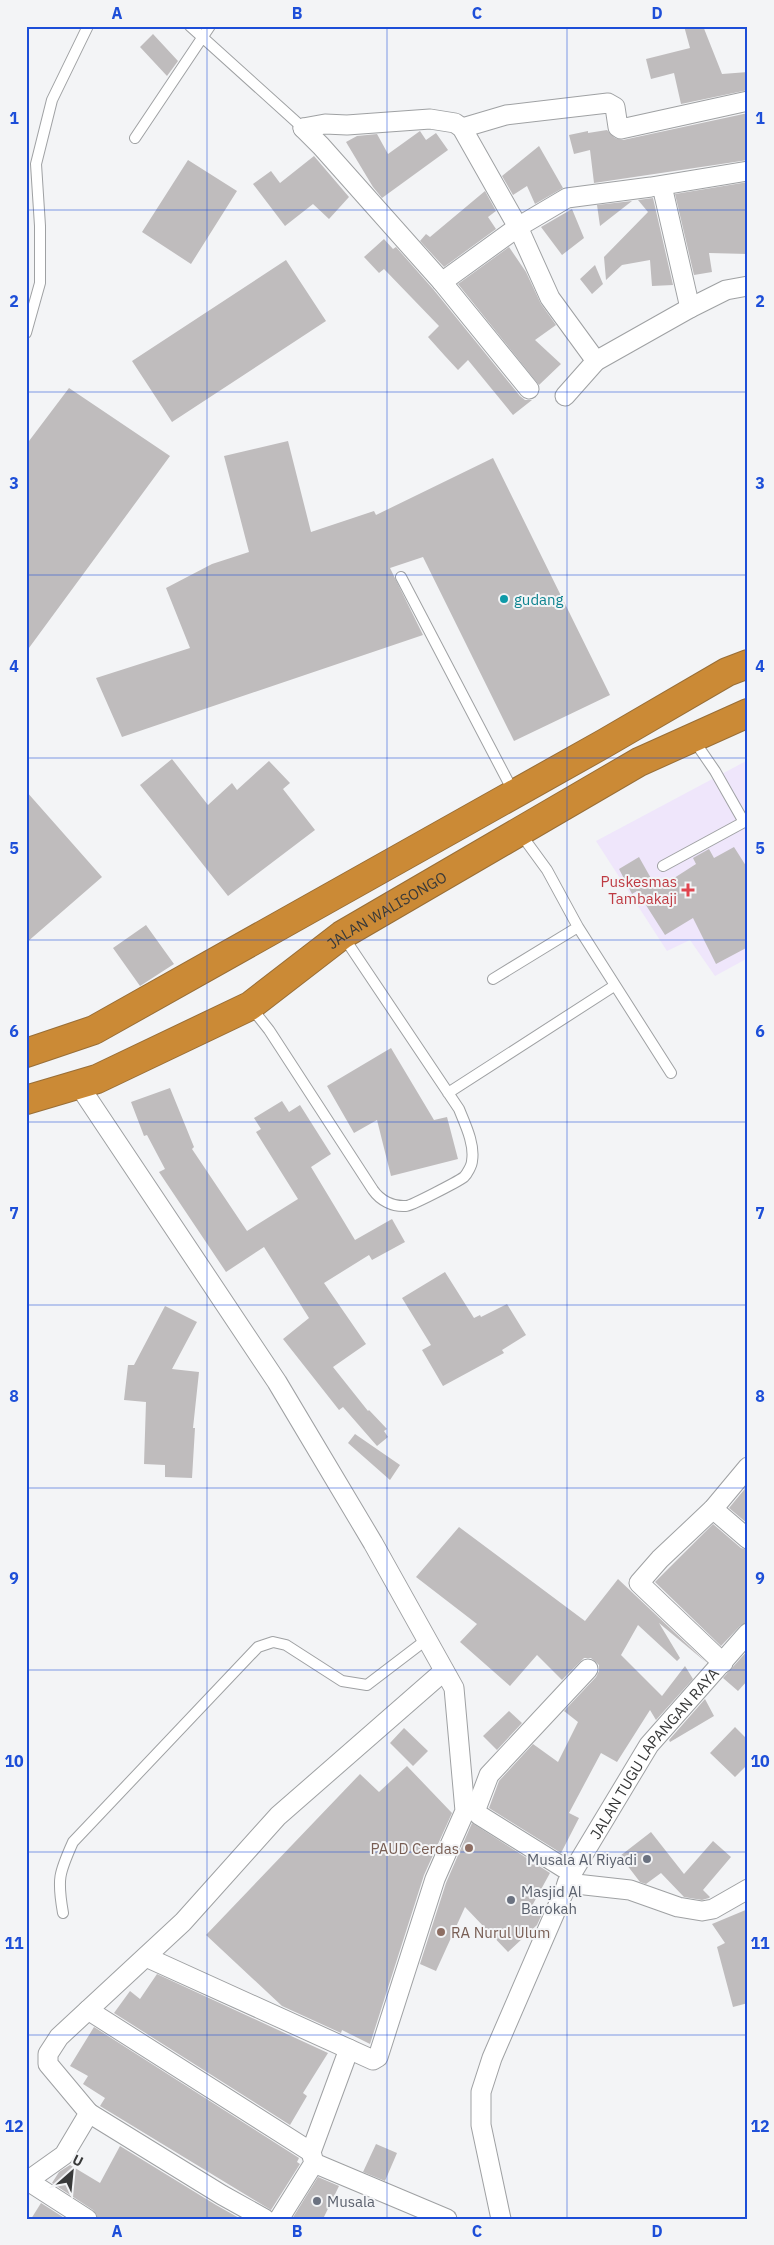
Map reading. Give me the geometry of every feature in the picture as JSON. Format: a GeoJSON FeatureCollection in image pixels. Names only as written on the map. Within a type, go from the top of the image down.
{"type":"FeatureCollection","features":[{"type":"Feature","properties":{"kind":"highway"},"geometry":{"type":"LineString","coordinates":[[26,1053],[94,1030],[515,794],[727,672],[748,664]]}},
{"type":"Feature","properties":{"kind":"highway","name":"JALAN WALISONGO"},"geometry":{"type":"LineString","coordinates":[[26,1100],[97,1078],[250,1006],[342,936],[639,762],[748,713]]}},
{"type":"Feature","properties":{"kind":"street"},"geometry":{"type":"LineString","coordinates":[[462,128],[506,115],[608,103],[615,107],[618,127],[621,130],[748,101]]}},
{"type":"Feature","properties":{"kind":"street"},"geometry":{"type":"LineString","coordinates":[[302,128],[325,124],[347,125],[430,119],[455,123],[462,128],[518,227],[550,298],[596,362]]}},
{"type":"Feature","properties":{"kind":"street"},"geometry":{"type":"LineString","coordinates":[[302,128],[321,146],[442,282],[529,389]]}},
{"type":"Feature","properties":{"kind":"street"},"geometry":{"type":"LineString","coordinates":[[442,282],[518,227],[567,198],[662,186],[748,171]]}},
{"type":"Feature","properties":{"kind":"street"},"geometry":{"type":"LineString","coordinates":[[662,186],[690,308]]}},
{"type":"Feature","properties":{"kind":"street"},"geometry":{"type":"LineString","coordinates":[[565,396],[596,362],[690,308],[726,290],[748,286]]}},
{"type":"Feature","properties":{"kind":"street"},"geometry":{"type":"LineString","coordinates":[[78,1084],[277,1382],[373,1542],[454,1688],[465,1811],[435,1879],[378,2057],[373,2060],[146,1957]]}},
{"type":"Feature","properties":{"kind":"street"},"geometry":{"type":"LineString","coordinates":[[723,1663],[639,1583],[660,1559],[713,1509],[748,1467]]}},
{"type":"Feature","properties":{"kind":"street"},"geometry":{"type":"LineString","coordinates":[[713,1509],[748,1539]]}},
{"type":"Feature","properties":{"kind":"street","name":"JALAN TUGU LAPANGAN RAYA"},"geometry":{"type":"LineString","coordinates":[[501,2219],[481,2124],[481,2092],[492,2058],[569,1878],[649,1745],[748,1633]]}},
{"type":"Feature","properties":{"kind":"street"},"geometry":{"type":"LineString","coordinates":[[588,1669],[489,1775],[476,1809],[479,1815],[569,1878],[630,1890],[678,1907],[702,1911],[712,1909],[748,1889]]}},
{"type":"Feature","properties":{"kind":"street"},"geometry":{"type":"LineString","coordinates":[[265,2219],[222,2195],[89,2113],[53,2070],[46,2058],[59,2037],[184,1922],[278,1816],[444,1671]]}},
{"type":"Feature","properties":{"kind":"street"},"geometry":{"type":"LineString","coordinates":[[88,2010],[312,2158],[422,2206],[447,2219]]}},
{"type":"Feature","properties":{"kind":"street"},"geometry":{"type":"LineString","coordinates":[[279,2219],[312,2158],[349,2049]]}},
{"type":"Feature","properties":{"kind":"street"},"geometry":{"type":"LineString","coordinates":[[87,2219],[27,2181],[64,2155],[89,2113]]}},
{"type":"Feature","properties":{"kind":"lane"},"geometry":{"type":"LineString","coordinates":[[26,333],[40,284],[40,226],[36,164],[52,100],[88,26]]}},
{"type":"Feature","properties":{"kind":"lane"},"geometry":{"type":"LineString","coordinates":[[190,26],[302,128]]}},
{"type":"Feature","properties":{"kind":"lane"},"geometry":{"type":"LineString","coordinates":[[135,138],[210,26]]}},
{"type":"Feature","properties":{"kind":"lane"},"geometry":{"type":"LineString","coordinates":[[401,577],[515,794]]}},
{"type":"Feature","properties":{"kind":"lane"},"geometry":{"type":"LineString","coordinates":[[663,866],[746,821],[693,738]]}},
{"type":"Feature","properties":{"kind":"lane"},"geometry":{"type":"LineString","coordinates":[[519,833],[547,870],[614,986],[671,1073]]}},
{"type":"Feature","properties":{"kind":"lane"},"geometry":{"type":"LineString","coordinates":[[493,979],[578,926]]}},
{"type":"Feature","properties":{"kind":"lane"},"geometry":{"type":"LineString","coordinates":[[250,1006],[269,1030],[373,1190],[384,1201],[407,1206],[466,1176],[472,1162],[472,1151],[468,1132],[459,1109],[342,936]]}},
{"type":"Feature","properties":{"kind":"lane"},"geometry":{"type":"LineString","coordinates":[[448,1093],[614,986]]}},
{"type":"Feature","properties":{"kind":"lane"},"geometry":{"type":"LineString","coordinates":[[64,1913],[58,1886],[62,1866],[73,1842],[258,1647],[273,1642],[286,1645],[342,1682],[367,1685],[426,1640]]}},
{"type":"Feature","properties":{"kind":"shaded area","name":"Puskesmas Tambakaji"},"geometry":{"type":"Polygon","coordinates":[[[748,760],[748,958],[715,976],[690,940],[667,951],[596,841],[748,760]]]}},
{"type":"Feature","properties":{"kind":"building"},"geometry":{"type":"Polygon","coordinates":[[[684,26],[703,26],[722,74],[748,72],[748,90],[681,104],[674,73],[651,79],[646,59],[690,48],[684,26]]]}},
{"type":"Feature","properties":{"kind":"building"},"geometry":{"type":"Polygon","coordinates":[[[153,34],[178,61],[167,76],[140,47],[153,34]]]}},
{"type":"Feature","properties":{"kind":"building"},"geometry":{"type":"Polygon","coordinates":[[[748,113],[748,160],[594,183],[590,150],[574,154],[569,135],[607,130],[615,138],[623,140],[748,113]]]}},
{"type":"Feature","properties":{"kind":"building"},"geometry":{"type":"Polygon","coordinates":[[[420,131],[426,140],[436,133],[448,150],[382,198],[373,187],[346,142],[357,136],[377,134],[388,154],[420,131]]]}},
{"type":"Feature","properties":{"kind":"building"},"geometry":{"type":"Polygon","coordinates":[[[539,146],[563,188],[535,204],[527,186],[513,195],[502,176],[539,146]]]}},
{"type":"Feature","properties":{"kind":"building"},"geometry":{"type":"Polygon","coordinates":[[[314,156],[349,197],[329,219],[313,204],[285,226],[253,184],[271,171],[280,183],[314,156]]]}},
{"type":"Feature","properties":{"kind":"building"},"geometry":{"type":"Polygon","coordinates":[[[188,160],[237,191],[191,264],[142,232],[188,160]]]}},
{"type":"Feature","properties":{"kind":"building"},"geometry":{"type":"Polygon","coordinates":[[[748,182],[748,254],[709,253],[712,272],[694,275],[675,194],[748,182]]]}},
{"type":"Feature","properties":{"kind":"building"},"geometry":{"type":"Polygon","coordinates":[[[485,191],[496,211],[488,217],[496,229],[444,267],[420,241],[426,234],[430,237],[485,191]]]}},
{"type":"Feature","properties":{"kind":"building"},"geometry":{"type":"Polygon","coordinates":[[[653,198],[673,285],[652,286],[650,260],[622,265],[606,280],[604,257],[648,212],[638,200],[653,198]]]}},
{"type":"Feature","properties":{"kind":"building"},"geometry":{"type":"Polygon","coordinates":[[[632,201],[600,226],[597,205],[632,201]]]}},
{"type":"Feature","properties":{"kind":"building"},"geometry":{"type":"Polygon","coordinates":[[[572,209],[584,238],[562,255],[541,227],[572,209]]]}},
{"type":"Feature","properties":{"kind":"building"},"geometry":{"type":"Polygon","coordinates":[[[384,239],[393,249],[396,247],[433,289],[520,396],[525,400],[532,400],[513,415],[468,360],[458,370],[445,356],[428,337],[439,326],[384,269],[379,273],[364,257],[384,239]]]}},
{"type":"Feature","properties":{"kind":"building"},"geometry":{"type":"Polygon","coordinates":[[[509,247],[526,272],[541,304],[556,325],[535,340],[561,364],[539,385],[458,284],[509,247]]]}},
{"type":"Feature","properties":{"kind":"building"},"geometry":{"type":"Polygon","coordinates":[[[286,260],[326,321],[172,422],[132,361],[286,260]]]}},
{"type":"Feature","properties":{"kind":"building"},"geometry":{"type":"Polygon","coordinates":[[[595,265],[603,284],[592,294],[580,279],[595,265]]]}},
{"type":"Feature","properties":{"kind":"building"},"geometry":{"type":"Polygon","coordinates":[[[69,388],[170,456],[26,652],[26,445],[69,388]]]}},
{"type":"Feature","properties":{"kind":"building"},"geometry":{"type":"Polygon","coordinates":[[[288,441],[311,532],[374,511],[376,515],[493,458],[610,695],[514,741],[423,557],[390,568],[423,635],[122,737],[96,678],[190,648],[166,588],[212,564],[249,552],[224,456],[288,441]]]}},
{"type":"Feature","properties":{"kind":"building"},"geometry":{"type":"Polygon","coordinates":[[[172,759],[208,805],[232,783],[237,790],[269,761],[290,783],[283,789],[315,830],[228,896],[140,785],[172,759]]]}},
{"type":"Feature","properties":{"kind":"building"},"geometry":{"type":"Polygon","coordinates":[[[26,791],[102,877],[26,943],[26,791]]]}},
{"type":"Feature","properties":{"kind":"building"},"geometry":{"type":"Polygon","coordinates":[[[734,847],[748,869],[748,947],[716,964],[693,918],[665,935],[637,891],[632,894],[619,869],[639,857],[657,889],[696,864],[693,858],[709,849],[714,858],[734,847]]]}},
{"type":"Feature","properties":{"kind":"building"},"geometry":{"type":"Polygon","coordinates":[[[146,925],[174,964],[140,986],[113,948],[146,925]]]}},
{"type":"Feature","properties":{"kind":"building"},"geometry":{"type":"Polygon","coordinates":[[[391,1048],[434,1120],[447,1117],[458,1159],[391,1176],[377,1120],[354,1133],[327,1086],[391,1048]]]}},
{"type":"Feature","properties":{"kind":"building"},"geometry":{"type":"Polygon","coordinates":[[[170,1088],[194,1147],[192,1149],[247,1231],[298,1199],[256,1132],[261,1129],[254,1118],[282,1101],[289,1112],[300,1105],[331,1154],[311,1167],[355,1240],[392,1219],[405,1242],[372,1260],[369,1255],[324,1283],[366,1344],[333,1367],[368,1411],[387,1429],[384,1431],[388,1437],[377,1446],[343,1407],[339,1410],[283,1339],[309,1318],[264,1247],[226,1272],[159,1172],[165,1169],[147,1135],[144,1136],[131,1102],[170,1088]]]}},
{"type":"Feature","properties":{"kind":"building"},"geometry":{"type":"Polygon","coordinates":[[[445,1272],[474,1318],[480,1315],[481,1317],[507,1304],[526,1335],[502,1350],[504,1353],[443,1386],[422,1350],[431,1345],[402,1298],[445,1272]]]}},
{"type":"Feature","properties":{"kind":"building"},"geometry":{"type":"Polygon","coordinates":[[[165,1306],[197,1322],[172,1369],[199,1372],[193,1428],[195,1428],[192,1478],[165,1477],[165,1465],[144,1464],[146,1402],[124,1400],[128,1365],[134,1365],[165,1306]]]}},
{"type":"Feature","properties":{"kind":"building"},"geometry":{"type":"Polygon","coordinates":[[[355,1434],[400,1465],[390,1480],[348,1443],[355,1434]]]}},
{"type":"Feature","properties":{"kind":"building"},"geometry":{"type":"Polygon","coordinates":[[[748,1485],[748,1524],[729,1508],[748,1485]]]}},
{"type":"Feature","properties":{"kind":"building"},"geometry":{"type":"Polygon","coordinates":[[[713,1524],[741,1548],[748,1550],[748,1622],[740,1626],[721,1646],[655,1582],[713,1524]]]}},
{"type":"Feature","properties":{"kind":"building"},"geometry":{"type":"Polygon","coordinates":[[[459,1527],[585,1621],[618,1579],[707,1663],[659,1623],[680,1658],[677,1661],[638,1625],[621,1655],[662,1696],[685,1666],[693,1679],[656,1720],[650,1710],[617,1762],[601,1753],[569,1813],[579,1818],[561,1853],[489,1808],[499,1781],[533,1744],[558,1762],[578,1722],[564,1711],[596,1677],[599,1665],[591,1658],[584,1658],[562,1680],[537,1655],[510,1686],[460,1642],[477,1624],[416,1577],[459,1527]]]}},
{"type":"Feature","properties":{"kind":"building"},"geometry":{"type":"Polygon","coordinates":[[[748,1650],[748,1680],[738,1691],[723,1678],[748,1650]]]}},
{"type":"Feature","properties":{"kind":"building"},"geometry":{"type":"Polygon","coordinates":[[[705,1699],[714,1716],[670,1742],[669,1740],[705,1699]]]}},
{"type":"Feature","properties":{"kind":"building"},"geometry":{"type":"Polygon","coordinates":[[[509,1711],[522,1723],[497,1750],[483,1736],[509,1711]]]}},
{"type":"Feature","properties":{"kind":"building"},"geometry":{"type":"Polygon","coordinates":[[[735,1727],[748,1740],[748,1764],[735,1777],[710,1753],[735,1727]]]}},
{"type":"Feature","properties":{"kind":"building"},"geometry":{"type":"Polygon","coordinates":[[[404,1728],[428,1751],[413,1766],[390,1743],[404,1728]]]}},
{"type":"Feature","properties":{"kind":"building"},"geometry":{"type":"Polygon","coordinates":[[[407,1766],[452,1813],[424,1875],[370,2044],[342,2030],[341,2033],[282,2006],[206,1935],[360,1774],[379,1792],[407,1766]]]}},
{"type":"Feature","properties":{"kind":"building"},"geometry":{"type":"Polygon","coordinates":[[[472,1823],[550,1873],[533,1904],[542,1914],[537,1925],[508,1952],[465,1907],[436,1971],[420,1964],[446,1883],[472,1823]]]}},
{"type":"Feature","properties":{"kind":"building"},"geometry":{"type":"Polygon","coordinates":[[[651,1832],[684,1874],[713,1841],[731,1857],[703,1890],[709,1898],[702,1900],[684,1897],[661,1873],[646,1884],[640,1882],[620,1856],[651,1832]]]}},
{"type":"Feature","properties":{"kind":"building"},"geometry":{"type":"Polygon","coordinates":[[[748,1909],[748,2003],[733,2007],[717,1947],[725,1943],[712,1924],[748,1909]]]}},
{"type":"Feature","properties":{"kind":"building"},"geometry":{"type":"Polygon","coordinates":[[[157,1974],[328,2053],[303,2093],[307,2096],[290,2125],[114,2013],[130,1991],[140,1999],[157,1974]]]}},
{"type":"Feature","properties":{"kind":"building"},"geometry":{"type":"Polygon","coordinates":[[[94,2027],[299,2158],[297,2162],[300,2164],[271,2210],[100,2106],[105,2098],[83,2084],[88,2076],[70,2066],[94,2027]]]}},
{"type":"Feature","properties":{"kind":"building"},"geometry":{"type":"Polygon","coordinates":[[[376,2144],[397,2153],[385,2181],[363,2172],[376,2144]]]}},
{"type":"Feature","properties":{"kind":"building"},"geometry":{"type":"Polygon","coordinates":[[[120,2146],[241,2219],[98,2219],[93,2210],[52,2183],[59,2172],[70,2165],[100,2183],[120,2146]]]}},
{"type":"Feature","properties":{"kind":"building","name":"Musala"},"geometry":{"type":"Polygon","coordinates":[[[318,2177],[339,2186],[323,2219],[292,2219],[318,2177]]]}},
{"type":"Feature","properties":{"kind":"building"},"geometry":{"type":"Polygon","coordinates":[[[41,2203],[66,2219],[31,2219],[41,2203]]]}},
{"type":"Feature","properties":{"kind":"place","name":"gudang"},"geometry":{"type":"Point","coordinates":[504,599]}},
{"type":"Feature","properties":{"kind":"place","name":"Puskesmas Tambakaji"},"geometry":{"type":"Point","coordinates":[688,890]}},
{"type":"Feature","properties":{"kind":"place","name":"PAUD Cerdas"},"geometry":{"type":"Point","coordinates":[469,1848]}},
{"type":"Feature","properties":{"kind":"place","name":"Musala Al Riyadi"},"geometry":{"type":"Point","coordinates":[647,1859]}},
{"type":"Feature","properties":{"kind":"place","name":"Masjid Al Barokah"},"geometry":{"type":"Point","coordinates":[511,1900]}},
{"type":"Feature","properties":{"kind":"place","name":"RA Nurul Ulum"},"geometry":{"type":"Point","coordinates":[441,1932]}},
{"type":"Feature","properties":{"kind":"place","name":"Musala"},"geometry":{"type":"Point","coordinates":[317,2201]}}]}
